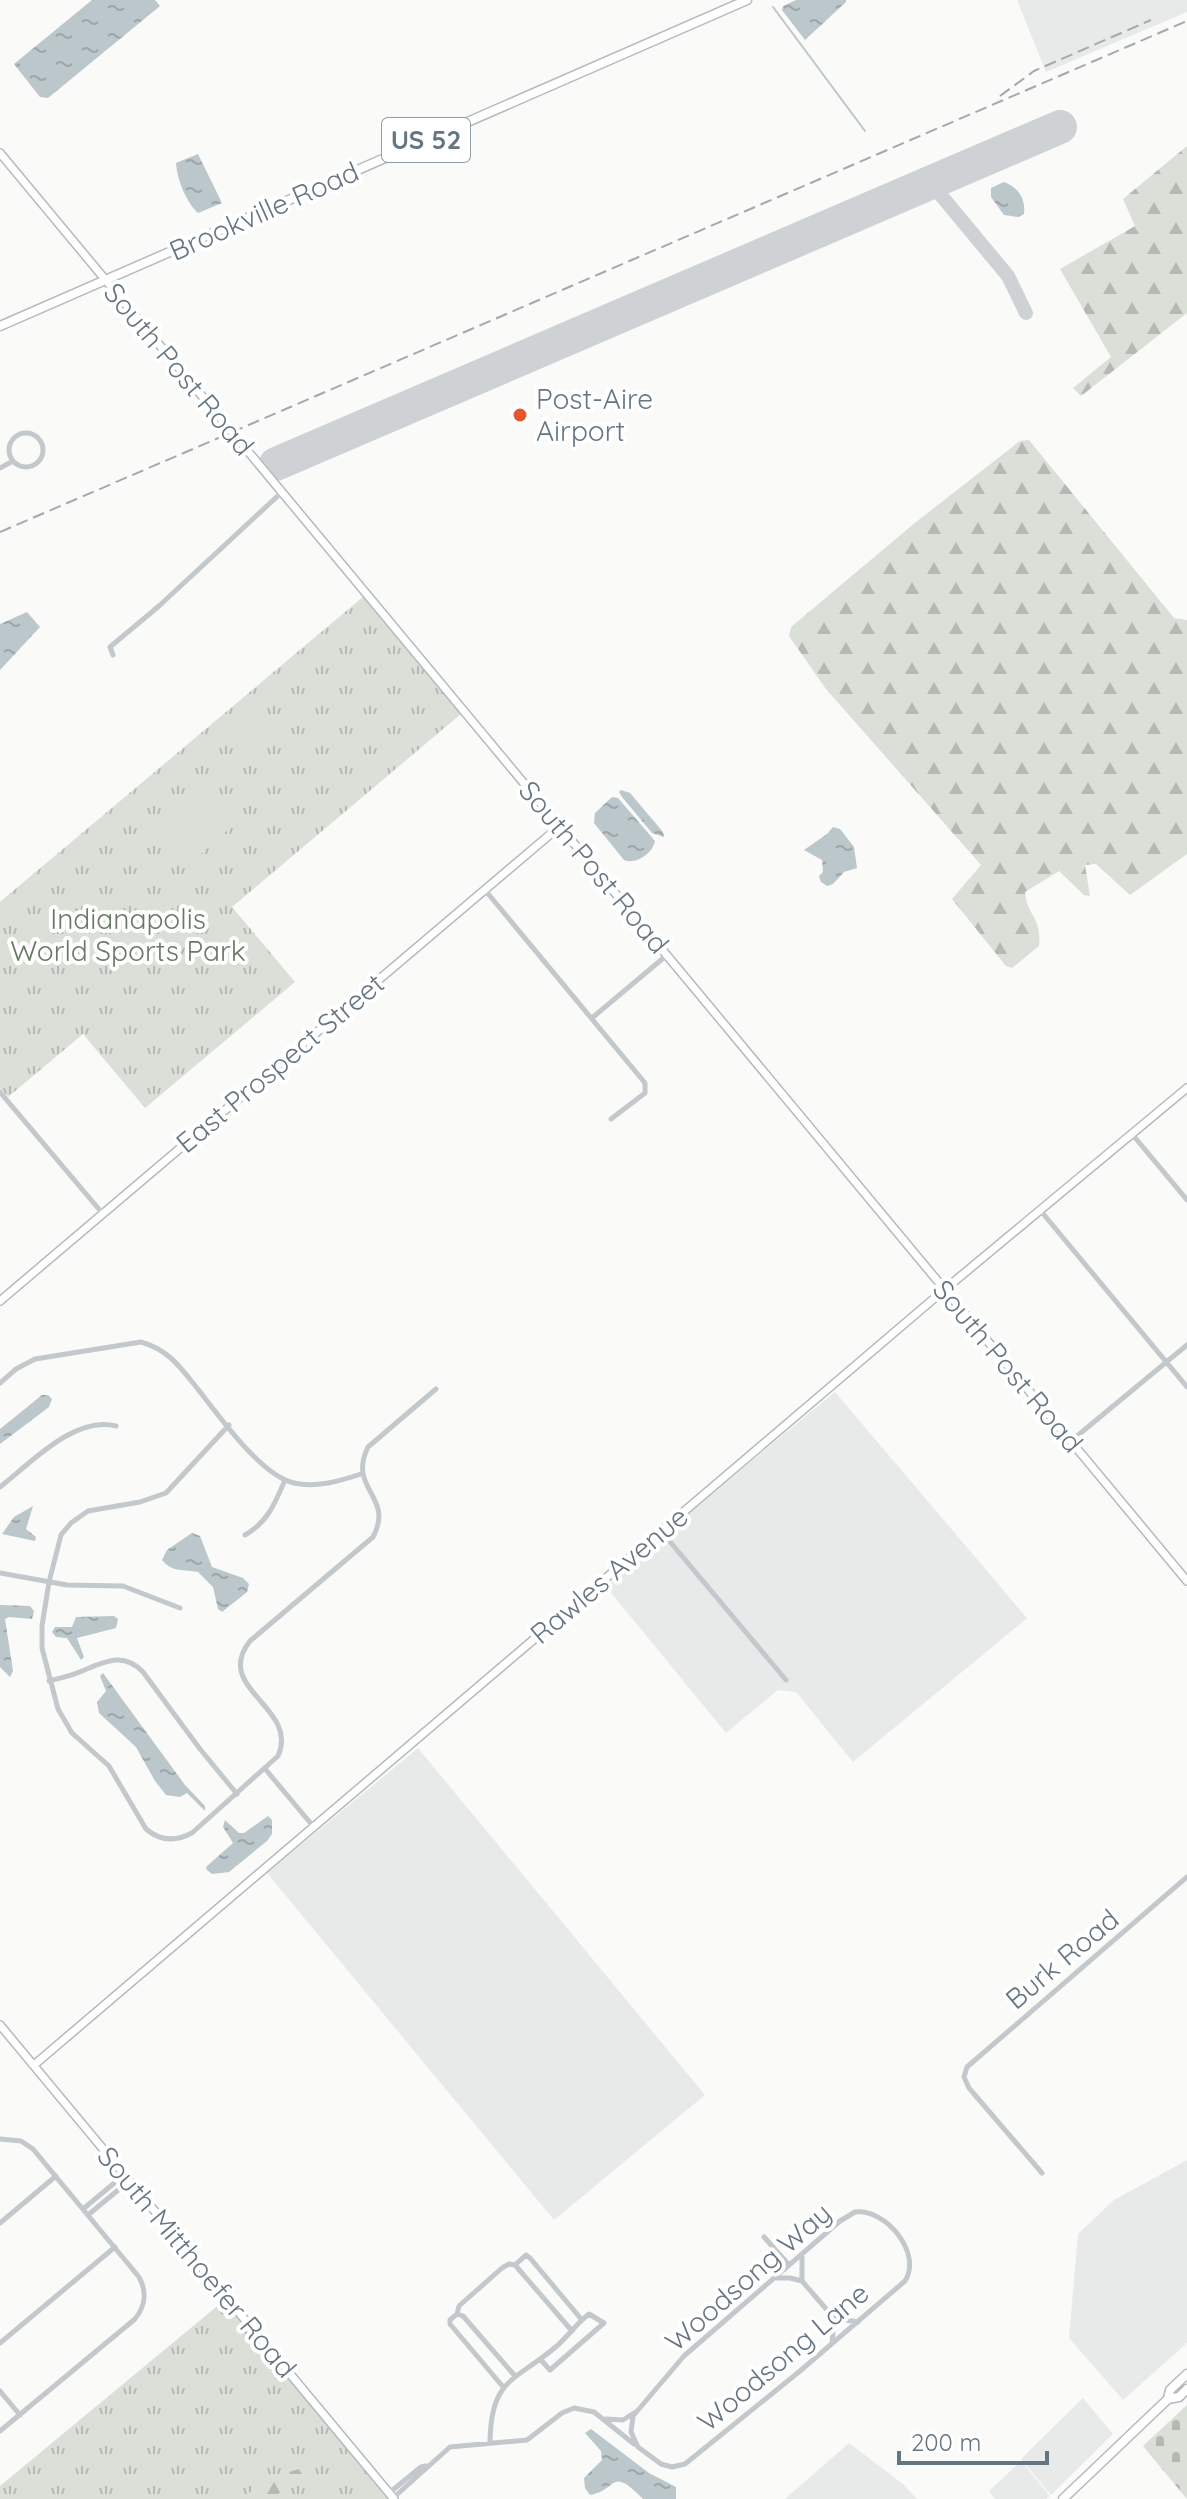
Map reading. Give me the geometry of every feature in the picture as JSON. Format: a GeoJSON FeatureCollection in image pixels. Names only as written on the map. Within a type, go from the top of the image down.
{"type":"FeatureCollection","features":[{"type":"Feature","properties":{"kind":"main road","name":"Brookville Road"},"geometry":{"type":"LineString","coordinates":[[0,326],[747,0]]}},
{"type":"Feature","properties":{"kind":"main road","name":"South Post Road"},"geometry":{"type":"LineString","coordinates":[[0,153],[1187,1581]]}},
{"type":"Feature","properties":{"kind":"main road","name":"East Prospect Street"},"geometry":{"type":"LineString","coordinates":[[0,1301],[560,826]]}},
{"type":"Feature","properties":{"kind":"main road","name":"Rawles Avenue"},"geometry":{"type":"LineString","coordinates":[[34,2065],[944,1290],[1187,1088]]}},
{"type":"Feature","properties":{"kind":"main road","name":"South Mitthoefer Road"},"geometry":{"type":"LineString","coordinates":[[0,2025],[392,2496]]}},
{"type":"Feature","properties":{"kind":"main road"},"geometry":{"type":"LineString","coordinates":[[1168,2399],[1170,2390],[1187,2374]]}},
{"type":"Feature","properties":{"kind":"main road"},"geometry":{"type":"LineString","coordinates":[[1065,2498],[1168,2399],[1179,2397],[1187,2389]]}},
{"type":"Feature","properties":{"kind":"street"},"geometry":{"type":"LineString","coordinates":[[27,433],[39,439],[43,449],[38,462],[25,467],[13,461],[9,450],[14,438],[27,433]]}},
{"type":"Feature","properties":{"kind":"street"},"geometry":{"type":"LineString","coordinates":[[0,468],[13,461]]}},
{"type":"Feature","properties":{"kind":"street"},"geometry":{"type":"LineString","coordinates":[[113,655],[110,647],[282,492]]}},
{"type":"Feature","properties":{"kind":"street"},"geometry":{"type":"LineString","coordinates":[[485,890],[645,1082],[645,1093],[611,1119]]}},
{"type":"Feature","properties":{"kind":"street"},"geometry":{"type":"LineString","coordinates":[[592,1018],[667,955]]}},
{"type":"Feature","properties":{"kind":"street"},"geometry":{"type":"LineString","coordinates":[[0,1092],[103,1214]]}},
{"type":"Feature","properties":{"kind":"street"},"geometry":{"type":"LineString","coordinates":[[1132,1134],[1187,1200]]}},
{"type":"Feature","properties":{"kind":"street"},"geometry":{"type":"LineString","coordinates":[[1040,1210],[1187,1387]]}},
{"type":"Feature","properties":{"kind":"street"},"geometry":{"type":"LineString","coordinates":[[0,1383],[31,1360],[141,1342],[172,1357],[257,1459],[276,1476],[303,1484],[320,1484],[361,1474]]}},
{"type":"Feature","properties":{"kind":"street"},"geometry":{"type":"LineString","coordinates":[[1071,1441],[1187,1345]]}},
{"type":"Feature","properties":{"kind":"street"},"geometry":{"type":"LineString","coordinates":[[229,1425],[166,1493],[140,1502],[88,1511],[71,1523],[61,1535],[49,1582],[41,1640],[59,1713],[68,1729],[107,1763],[145,1827],[155,1836],[167,1840],[180,1839],[192,1833],[266,1770],[280,1752],[282,1734],[276,1720],[244,1679],[240,1669],[241,1656],[250,1641],[375,1535],[379,1508],[361,1474],[368,1447],[436,1389]]}},
{"type":"Feature","properties":{"kind":"street"},"geometry":{"type":"LineString","coordinates":[[0,1487],[73,1431],[94,1424],[116,1426]]}},
{"type":"Feature","properties":{"kind":"street"},"geometry":{"type":"LineString","coordinates":[[245,1535],[261,1526],[268,1517],[285,1480]]}},
{"type":"Feature","properties":{"kind":"street"},"geometry":{"type":"LineString","coordinates":[[661,1531],[786,1680]]}},
{"type":"Feature","properties":{"kind":"street"},"geometry":{"type":"LineString","coordinates":[[0,1573],[74,1585],[123,1586],[180,1608]]}},
{"type":"Feature","properties":{"kind":"street"},"geometry":{"type":"LineString","coordinates":[[49,1681],[107,1660],[132,1663],[141,1670],[237,1794]]}},
{"type":"Feature","properties":{"kind":"street"},"geometry":{"type":"LineString","coordinates":[[266,1770],[313,1826]]}},
{"type":"Feature","properties":{"kind":"street","name":"Burk Road"},"geometry":{"type":"LineString","coordinates":[[1042,2173],[969,2088],[965,2072],[972,2061],[1187,1877]]}},
{"type":"Feature","properties":{"kind":"street"},"geometry":{"type":"LineString","coordinates":[[0,2139],[13,2138],[33,2149],[142,2281],[145,2299],[135,2319],[0,2431]]}},
{"type":"Feature","properties":{"kind":"street"},"geometry":{"type":"LineString","coordinates":[[0,2223],[56,2176]]}},
{"type":"Feature","properties":{"kind":"street"},"geometry":{"type":"LineString","coordinates":[[83,2209],[127,2178]]}},
{"type":"Feature","properties":{"kind":"street"},"geometry":{"type":"LineString","coordinates":[[88,2215],[127,2178]]}},
{"type":"Feature","properties":{"kind":"street","name":"Woodsong Way"},"geometry":{"type":"LineString","coordinates":[[636,2412],[679,2361],[840,2221],[855,2212],[875,2213],[895,2233]]}},
{"type":"Feature","properties":{"kind":"street","name":"Woodsong Lane"},"geometry":{"type":"LineString","coordinates":[[600,2416],[661,2464],[672,2467],[685,2464],[908,2278],[911,2257],[895,2233]]}},
{"type":"Feature","properties":{"kind":"street"},"geometry":{"type":"LineString","coordinates":[[764,2237],[789,2265]]}},
{"type":"Feature","properties":{"kind":"street"},"geometry":{"type":"LineString","coordinates":[[0,2343],[115,2247]]}},
{"type":"Feature","properties":{"kind":"street"},"geometry":{"type":"LineString","coordinates":[[802,2254],[802,2281],[834,2318],[858,2322]]}},
{"type":"Feature","properties":{"kind":"street"},"geometry":{"type":"LineString","coordinates":[[515,2265],[526,2255],[530,2258],[582,2320]]}},
{"type":"Feature","properties":{"kind":"street"},"geometry":{"type":"LineString","coordinates":[[504,2388],[450,2324],[459,2306],[502,2268],[515,2265],[572,2331]]}},
{"type":"Feature","properties":{"kind":"street"},"geometry":{"type":"LineString","coordinates":[[775,2278],[802,2281]]}},
{"type":"Feature","properties":{"kind":"street"},"geometry":{"type":"LineString","coordinates":[[457,2314],[463,2316],[515,2376]]}},
{"type":"Feature","properties":{"kind":"street"},"geometry":{"type":"LineString","coordinates":[[490,2442],[494,2403],[515,2376],[540,2359],[589,2314],[604,2323],[550,2370],[540,2359]]}},
{"type":"Feature","properties":{"kind":"street"},"geometry":{"type":"LineString","coordinates":[[832,2344],[834,2318]]}},
{"type":"Feature","properties":{"kind":"street"},"geometry":{"type":"LineString","coordinates":[[0,2391],[20,2415]]}},
{"type":"Feature","properties":{"kind":"street"},"geometry":{"type":"LineString","coordinates":[[392,2496],[455,2446],[529,2440],[562,2413],[574,2408],[621,2420],[636,2412]]}},
{"type":"Feature","properties":{"kind":"street"},"geometry":{"type":"LineString","coordinates":[[636,2412],[631,2431],[638,2447]]}},
{"type":"Feature","properties":{"kind":"shaded area"},"geometry":{"type":"Polygon","coordinates":[[[1017,0],[1187,0],[1187,12],[1046,72],[1017,0]]]}},
{"type":"Feature","properties":{"kind":"shaded area"},"geometry":{"type":"Polygon","coordinates":[[[835,1392],[1027,1618],[853,1762],[796,1692],[778,1690],[726,1733],[603,1583],[835,1392]]]}},
{"type":"Feature","properties":{"kind":"shaded area"},"geometry":{"type":"Polygon","coordinates":[[[418,1748],[705,2095],[554,2220],[267,1873],[418,1748]]]}},
{"type":"Feature","properties":{"kind":"shaded area"},"geometry":{"type":"Polygon","coordinates":[[[1187,2160],[1187,2343],[1123,2400],[1069,2338],[1078,2234],[1114,2200],[1187,2160]]]}},
{"type":"Feature","properties":{"kind":"shaded area"},"geometry":{"type":"Polygon","coordinates":[[[1083,2398],[1113,2434],[1051,2495],[1021,2459],[1083,2398]]]}},
{"type":"Feature","properties":{"kind":"shaded area"},"geometry":{"type":"Polygon","coordinates":[[[849,2443],[903,2484],[917,2499],[785,2499],[849,2443]]]}},
{"type":"Feature","properties":{"kind":"shaded area"},"geometry":{"type":"Polygon","coordinates":[[[1021,2461],[1050,2496],[1046,2499],[995,2499],[989,2491],[1021,2461]]]}},
{"type":"Feature","properties":{"kind":"green space"},"geometry":{"type":"Polygon","coordinates":[[[1187,146],[1187,313],[1081,396],[1073,388],[1111,357],[1060,269],[1135,226],[1123,199],[1187,146]]]}},
{"type":"Feature","properties":{"kind":"green space"},"geometry":{"type":"Polygon","coordinates":[[[1029,440],[1174,618],[1187,620],[1187,854],[1130,895],[1096,864],[1085,865],[1090,896],[1084,895],[1059,871],[1025,892],[1038,929],[1039,946],[1012,968],[1006,966],[952,899],[981,865],[826,689],[789,636],[791,627],[916,522],[1020,441],[1029,440]]]}},
{"type":"Feature","properties":{"kind":"green space","name":"Indianapolis World Sports Park"},"geometry":{"type":"Polygon","coordinates":[[[364,596],[462,713],[232,907],[295,982],[145,1108],[83,1034],[8,1097],[0,1088],[0,902],[364,596]]]}},
{"type":"Feature","properties":{"kind":"green space"},"geometry":{"type":"Polygon","coordinates":[[[254,714],[265,723],[251,740],[241,732],[254,714]]]}},
{"type":"Feature","properties":{"kind":"green space"},"geometry":{"type":"Polygon","coordinates":[[[207,780],[241,818],[189,865],[155,827],[207,780]]]}},
{"type":"Feature","properties":{"kind":"green space"},"geometry":{"type":"Polygon","coordinates":[[[227,2298],[394,2499],[0,2499],[0,2486],[227,2298]]]}},
{"type":"Feature","properties":{"kind":"green space"},"geometry":{"type":"Polygon","coordinates":[[[1187,2405],[1187,2499],[1143,2446],[1187,2405]]]}},
{"type":"Feature","properties":{"kind":"green space"},"geometry":{"type":"Polygon","coordinates":[[[299,2469],[303,2476],[276,2495],[242,2499],[266,2479],[270,2485],[276,2476],[299,2469]]]}},
{"type":"Feature","properties":{"kind":"water"},"geometry":{"type":"Polygon","coordinates":[[[92,0],[155,0],[160,6],[48,98],[40,97],[14,64],[92,0]]]}},
{"type":"Feature","properties":{"kind":"water"},"geometry":{"type":"Polygon","coordinates":[[[796,0],[846,2],[805,40],[782,10],[783,6],[796,0]]]}},
{"type":"Feature","properties":{"kind":"water"},"geometry":{"type":"Polygon","coordinates":[[[198,154],[222,203],[198,213],[183,190],[176,163],[198,154]]]}},
{"type":"Feature","properties":{"kind":"water"},"geometry":{"type":"Polygon","coordinates":[[[1004,182],[1020,194],[1024,214],[1018,217],[1004,215],[991,197],[991,188],[1004,182]]]}},
{"type":"Feature","properties":{"kind":"water"},"geometry":{"type":"Polygon","coordinates":[[[27,612],[40,627],[0,670],[0,624],[27,612]]]}},
{"type":"Feature","properties":{"kind":"water"},"geometry":{"type":"Polygon","coordinates":[[[621,790],[630,793],[664,837],[652,833],[622,797],[621,790]]]}},
{"type":"Feature","properties":{"kind":"water"},"geometry":{"type":"Polygon","coordinates":[[[612,797],[618,798],[655,841],[651,850],[639,859],[624,860],[594,823],[595,813],[612,797]]]}},
{"type":"Feature","properties":{"kind":"water"},"geometry":{"type":"Polygon","coordinates":[[[833,827],[840,829],[854,847],[857,868],[844,872],[827,886],[819,876],[823,872],[822,860],[804,850],[833,827]]]}},
{"type":"Feature","properties":{"kind":"water"},"geometry":{"type":"Polygon","coordinates":[[[42,1395],[52,1399],[49,1407],[0,1444],[0,1429],[42,1395]]]}},
{"type":"Feature","properties":{"kind":"water"},"geometry":{"type":"Polygon","coordinates":[[[33,1506],[26,1529],[36,1537],[35,1541],[2,1534],[14,1517],[33,1506]]]}},
{"type":"Feature","properties":{"kind":"water"},"geometry":{"type":"Polygon","coordinates":[[[192,1533],[200,1536],[212,1567],[243,1578],[249,1584],[247,1592],[222,1612],[218,1609],[213,1587],[198,1572],[174,1569],[162,1560],[167,1550],[192,1533]]]}},
{"type":"Feature","properties":{"kind":"water"},"geometry":{"type":"Polygon","coordinates":[[[0,1605],[30,1606],[34,1611],[32,1619],[5,1619],[13,1671],[10,1677],[0,1667],[0,1605]]]}},
{"type":"Feature","properties":{"kind":"water"},"geometry":{"type":"Polygon","coordinates":[[[114,1616],[118,1619],[116,1628],[77,1638],[84,1657],[81,1660],[67,1638],[56,1637],[52,1632],[55,1627],[72,1627],[76,1617],[114,1616]]]}},
{"type":"Feature","properties":{"kind":"water"},"geometry":{"type":"Polygon","coordinates":[[[103,1673],[185,1785],[205,1806],[205,1811],[187,1793],[180,1797],[166,1795],[136,1747],[99,1713],[97,1702],[106,1691],[100,1676],[103,1673]]]}},
{"type":"Feature","properties":{"kind":"water"},"geometry":{"type":"Polygon","coordinates":[[[268,1816],[272,1820],[272,1834],[267,1841],[229,1872],[212,1874],[207,1870],[206,1867],[233,1843],[223,1827],[225,1820],[239,1833],[244,1833],[268,1816]]]}},
{"type":"Feature","properties":{"kind":"water"},"geometry":{"type":"Polygon","coordinates":[[[591,2429],[649,2473],[676,2487],[676,2499],[643,2499],[619,2481],[590,2495],[584,2478],[602,2460],[601,2451],[585,2433],[591,2429]]]}},
{"type":"Feature","properties":{"kind":"waterway"},"geometry":{"type":"LineString","coordinates":[[773,7],[865,131]]}},
{"type":"Feature","properties":{"kind":"taxiway"},"geometry":{"type":"LineString","coordinates":[[924,186],[934,187],[1008,276],[1026,313]]}},
{"type":"Feature","properties":{"kind":"runway"},"geometry":{"type":"LineString","coordinates":[[276,464],[1060,127]]}},
{"type":"Feature","properties":{"kind":"railway"},"geometry":{"type":"LineString","coordinates":[[1000,96],[1034,71],[1151,20]]}},
{"type":"Feature","properties":{"kind":"railway"},"geometry":{"type":"LineString","coordinates":[[0,532],[1187,21]]}},
{"type":"Feature","properties":{"kind":"place","name":"Post-Aire Airport"},"geometry":{"type":"Point","coordinates":[520,415]}}]}
